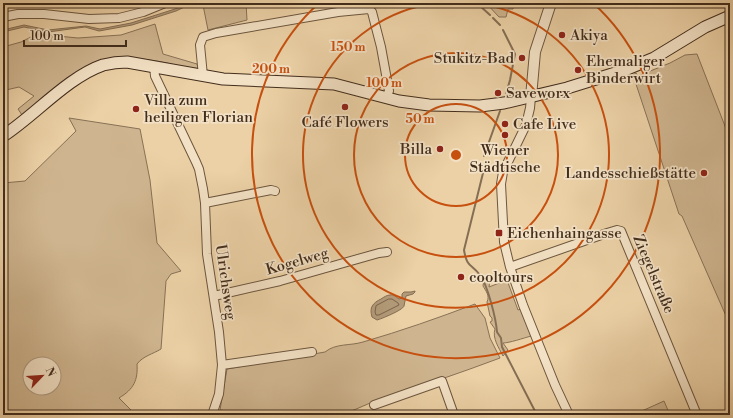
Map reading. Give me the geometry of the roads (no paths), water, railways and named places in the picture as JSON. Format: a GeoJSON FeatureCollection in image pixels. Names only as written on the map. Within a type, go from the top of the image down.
{"type":"FeatureCollection","features":[{"type":"Feature","properties":{"kind":"main road"},"geometry":{"type":"LineString","coordinates":[[3,136],[21,124],[60,91],[103,65],[127,62],[203,76],[240,80],[329,83],[404,102],[470,107],[504,103],[598,79],[654,58],[704,26],[729,17]]}},
{"type":"Feature","properties":{"kind":"street"},"geometry":{"type":"LineString","coordinates":[[3,17],[18,14],[44,14],[89,19],[119,18],[143,12],[165,3]]}},
{"type":"Feature","properties":{"kind":"street"},"geometry":{"type":"LineString","coordinates":[[551,3],[534,52],[530,108],[526,125],[503,172],[501,184],[504,237],[510,267],[555,385],[569,415]]}},
{"type":"Feature","properties":{"kind":"street"},"geometry":{"type":"LineString","coordinates":[[203,76],[200,45],[203,37],[216,33],[309,17],[369,9],[372,12],[381,47],[389,91],[386,98]]}},
{"type":"Feature","properties":{"kind":"street","name":"Ulrichsweg"},"geometry":{"type":"LineString","coordinates":[[154,67],[155,76],[199,169],[205,203],[207,254],[219,332],[222,365],[219,394],[212,415]]}},
{"type":"Feature","properties":{"kind":"street"},"geometry":{"type":"LineString","coordinates":[[205,203],[271,190],[275,191]]}},
{"type":"Feature","properties":{"kind":"street","name":"Ziegelstraße"},"geometry":{"type":"LineString","coordinates":[[510,267],[607,233],[617,230],[621,231],[697,415]]}},
{"type":"Feature","properties":{"kind":"street","name":"Kogelweg"},"geometry":{"type":"LineString","coordinates":[[214,296],[280,281],[379,252],[387,252]]}},
{"type":"Feature","properties":{"kind":"street"},"geometry":{"type":"LineString","coordinates":[[222,365],[312,352]]}},
{"type":"Feature","properties":{"kind":"street"},"geometry":{"type":"LineString","coordinates":[[374,405],[442,382],[454,415]]}},
{"type":"Feature","properties":{"kind":"water"},"geometry":{"type":"Polygon","coordinates":[[[188,3],[193,3],[176,11],[132,25],[99,31],[85,27],[48,32],[24,27],[3,32],[3,30],[24,25],[48,30],[86,26],[100,29],[131,23],[175,9],[188,3]]]}},
{"type":"Feature","properties":{"kind":"water"},"geometry":{"type":"Polygon","coordinates":[[[415,291],[413,294],[406,296],[404,306],[400,310],[377,320],[372,317],[371,308],[378,301],[391,295],[399,299],[402,298],[402,294],[404,292],[415,291]]]}},
{"type":"Feature","properties":{"kind":"waterway"},"geometry":{"type":"LineString","coordinates":[[479,5],[490,15]]}},
{"type":"Feature","properties":{"kind":"waterway"},"geometry":{"type":"LineString","coordinates":[[493,18],[500,25]]}},
{"type":"Feature","properties":{"kind":"waterway"},"geometry":{"type":"LineString","coordinates":[[503,30],[515,54],[506,94]]}},
{"type":"Feature","properties":{"kind":"waterway"},"geometry":{"type":"LineString","coordinates":[[484,156],[500,111]]}},
{"type":"Feature","properties":{"kind":"waterway"},"geometry":{"type":"LineString","coordinates":[[484,169],[464,250],[465,256],[468,263],[477,271],[483,280],[491,303],[497,332],[501,338],[502,347],[537,415]]}},
{"type":"Feature","properties":{"kind":"place","name":"Akiya"},"geometry":{"type":"Point","coordinates":[562,35]}},
{"type":"Feature","properties":{"kind":"place","name":"Stukitz-Bad"},"geometry":{"type":"Point","coordinates":[522,58]}},
{"type":"Feature","properties":{"kind":"place","name":"Ehemaliger Binderwirt"},"geometry":{"type":"Point","coordinates":[578,70]}},
{"type":"Feature","properties":{"kind":"place","name":"Saveworx"},"geometry":{"type":"Point","coordinates":[498,93]}},
{"type":"Feature","properties":{"kind":"place","name":"Café Flowers"},"geometry":{"type":"Point","coordinates":[345,107]}},
{"type":"Feature","properties":{"kind":"place","name":"Villa zum heiligen Florian"},"geometry":{"type":"Point","coordinates":[136,109]}},
{"type":"Feature","properties":{"kind":"place","name":"Cafe Live"},"geometry":{"type":"Point","coordinates":[505,124]}},
{"type":"Feature","properties":{"kind":"place","name":"Wiener Städtische"},"geometry":{"type":"Point","coordinates":[505,135]}},
{"type":"Feature","properties":{"kind":"place","name":"Billa"},"geometry":{"type":"Point","coordinates":[440,149]}},
{"type":"Feature","properties":{"kind":"place","name":"Landesschießstätte"},"geometry":{"type":"Point","coordinates":[704,173]}},
{"type":"Feature","properties":{"kind":"place","name":"Eichenhaingasse"},"geometry":{"type":"Point","coordinates":[499,233]}},
{"type":"Feature","properties":{"kind":"place","name":"cooltours"},"geometry":{"type":"Point","coordinates":[461,277]}}]}
